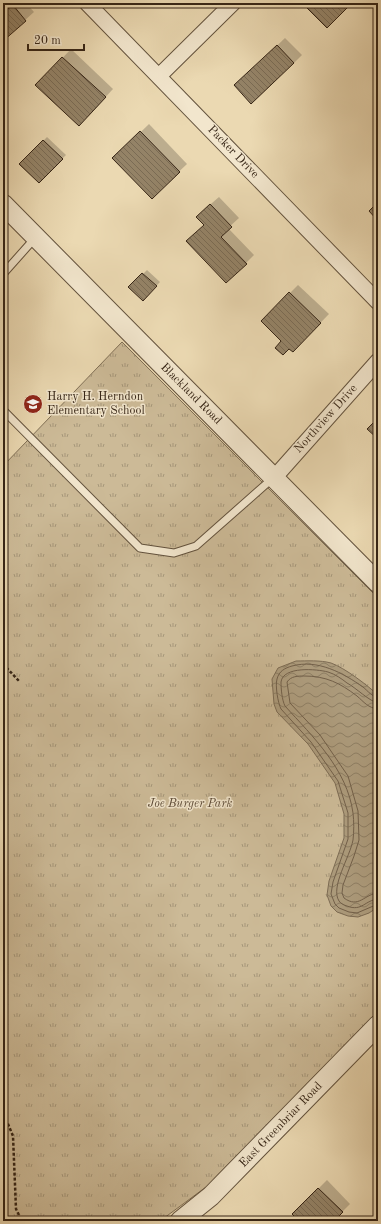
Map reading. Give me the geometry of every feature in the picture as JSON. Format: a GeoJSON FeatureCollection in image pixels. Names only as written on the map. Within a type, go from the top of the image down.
{"type":"FeatureCollection","features":[{"type":"Feature","properties":{"kind":"street","name":"Packer Drive"},"geometry":{"type":"LineString","coordinates":[[87,3],[378,302]]}},
{"type":"Feature","properties":{"kind":"street"},"geometry":{"type":"LineString","coordinates":[[159,76],[233,3]]}},
{"type":"Feature","properties":{"kind":"street","name":"Blackland Road"},"geometry":{"type":"LineString","coordinates":[[3,204],[378,583]]}},
{"type":"Feature","properties":{"kind":"street","name":"Northview Drive"},"geometry":{"type":"LineString","coordinates":[[274,478],[378,361]]}},
{"type":"Feature","properties":{"kind":"street","name":"East Greenbriar Road"},"geometry":{"type":"LineString","coordinates":[[180,1221],[211,1196],[378,1025]]}},
{"type":"Feature","properties":{"kind":"lane"},"geometry":{"type":"LineString","coordinates":[[3,274],[36,237]]}},
{"type":"Feature","properties":{"kind":"lane"},"geometry":{"type":"LineString","coordinates":[[3,410],[140,548],[174,553],[196,546],[274,478]]}},
{"type":"Feature","properties":{"kind":"lane"},"geometry":{"type":"LineString","coordinates":[[3,422],[9,416]]}},
{"type":"Feature","properties":{"kind":"path"},"geometry":{"type":"LineString","coordinates":[[3,664],[19,681]]}},
{"type":"Feature","properties":{"kind":"path"},"geometry":{"type":"LineString","coordinates":[[3,1115],[13,1136],[16,1209],[22,1221]]}},
{"type":"Feature","properties":{"kind":"green space","name":"Joe Burger Park"},"geometry":{"type":"Polygon","coordinates":[[[122,342],[378,598],[378,1011],[206,1187],[160,1221],[3,1221],[3,466],[122,342]]]}},
{"type":"Feature","properties":{"kind":"water"},"geometry":{"type":"Polygon","coordinates":[[[296,661],[318,661],[337,665],[378,695],[378,907],[369,913],[358,917],[348,916],[337,912],[331,906],[327,895],[329,881],[344,838],[344,814],[335,783],[308,744],[277,712],[274,704],[272,679],[278,668],[296,661]]]}},
{"type":"Feature","properties":{"kind":"building"},"geometry":{"type":"Polygon","coordinates":[[[309,3],[352,3],[327,28],[305,6],[309,3]]]}},
{"type":"Feature","properties":{"kind":"building"},"geometry":{"type":"Polygon","coordinates":[[[13,5],[26,21],[3,41],[3,13],[13,5]]]}},
{"type":"Feature","properties":{"kind":"building"},"geometry":{"type":"Polygon","coordinates":[[[277,45],[294,63],[251,104],[234,85],[277,45]]]}},
{"type":"Feature","properties":{"kind":"building"},"geometry":{"type":"Polygon","coordinates":[[[62,57],[106,97],[79,126],[35,85],[62,57]]]}},
{"type":"Feature","properties":{"kind":"building"},"geometry":{"type":"Polygon","coordinates":[[[140,131],[180,172],[152,199],[112,158],[140,131]]]}},
{"type":"Feature","properties":{"kind":"building"},"geometry":{"type":"Polygon","coordinates":[[[43,140],[63,159],[39,183],[19,164],[43,140]]]}},
{"type":"Feature","properties":{"kind":"building"},"geometry":{"type":"Polygon","coordinates":[[[378,202],[378,221],[369,211],[378,202]]]}},
{"type":"Feature","properties":{"kind":"building"},"geometry":{"type":"Polygon","coordinates":[[[210,204],[232,227],[221,237],[247,264],[226,283],[186,241],[204,225],[196,217],[210,204]]]}},
{"type":"Feature","properties":{"kind":"building"},"geometry":{"type":"Polygon","coordinates":[[[142,273],[157,286],[143,301],[128,287],[142,273]]]}},
{"type":"Feature","properties":{"kind":"building"},"geometry":{"type":"Polygon","coordinates":[[[289,292],[321,323],[293,352],[289,349],[283,355],[275,348],[281,341],[261,321],[289,292]]]}},
{"type":"Feature","properties":{"kind":"building"},"geometry":{"type":"Polygon","coordinates":[[[378,418],[378,439],[367,429],[378,418]]]}},
{"type":"Feature","properties":{"kind":"building"},"geometry":{"type":"Polygon","coordinates":[[[318,1188],[343,1212],[334,1221],[299,1221],[292,1214],[318,1188]]]}},
{"type":"Feature","properties":{"kind":"place","name":"Harry H. Herndon Elementary School"},"geometry":{"type":"Point","coordinates":[33,404]}}]}
